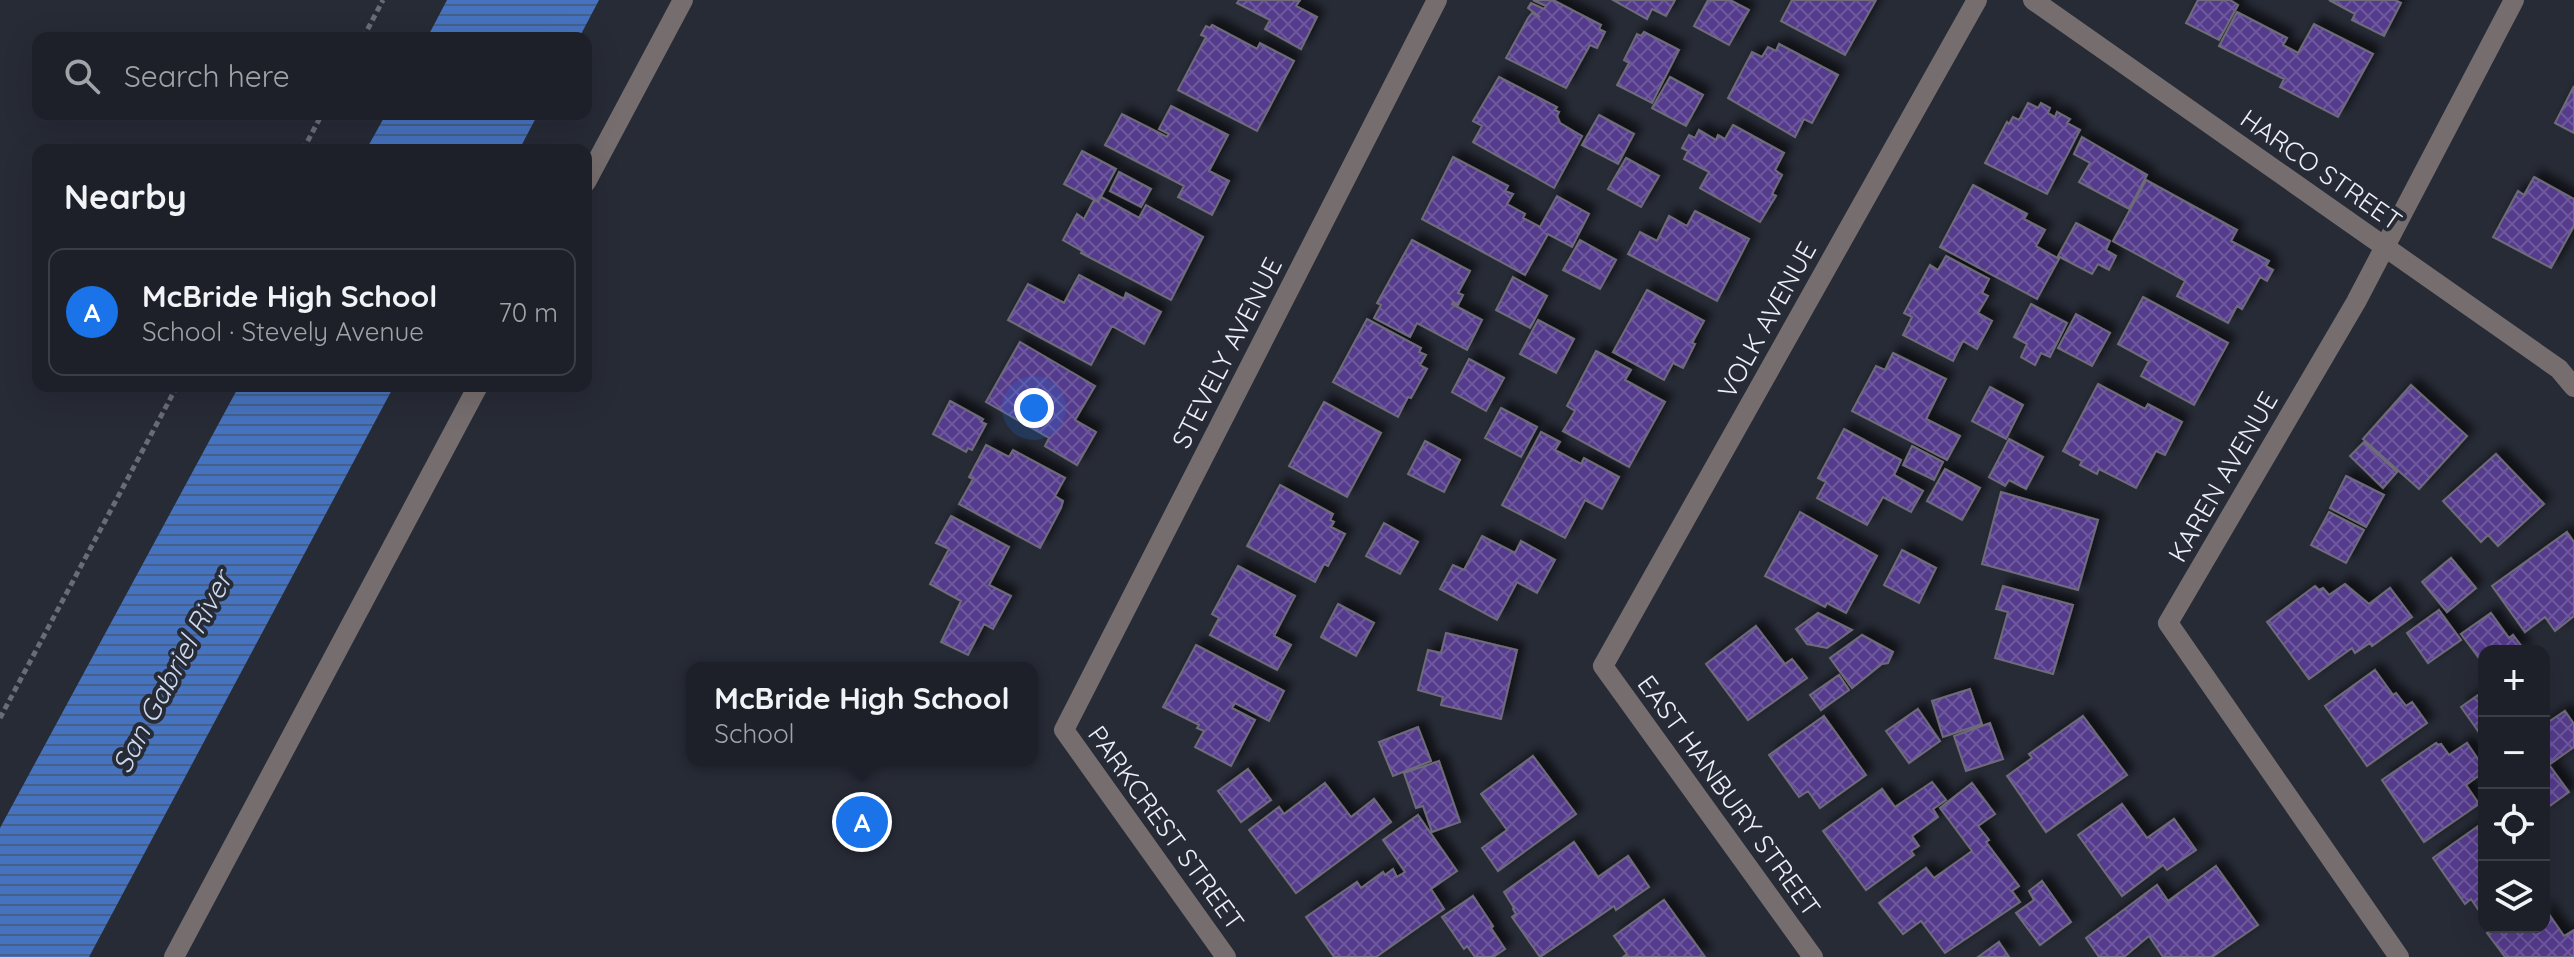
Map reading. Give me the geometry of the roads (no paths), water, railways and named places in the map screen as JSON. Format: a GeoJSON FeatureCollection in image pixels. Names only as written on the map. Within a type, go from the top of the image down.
{"type":"FeatureCollection","features":[{"type":"Feature","properties":{"kind":"street"},"geometry":{"type":"LineString","coordinates":[[592,171],[683,0]]}},
{"type":"Feature","properties":{"kind":"street","name":"STEVELY AVENUE"},"geometry":{"type":"LineString","coordinates":[[1064,730],[1437,0]]}},
{"type":"Feature","properties":{"kind":"street","name":"VOLK AVENUE"},"geometry":{"type":"LineString","coordinates":[[1603,666],[1977,0]]}},
{"type":"Feature","properties":{"kind":"street","name":"HARCO STREET"},"geometry":{"type":"LineString","coordinates":[[2033,0],[2559,369],[2574,387]]}},
{"type":"Feature","properties":{"kind":"street","name":"KAREN AVENUE"},"geometry":{"type":"LineString","coordinates":[[2399,957],[2168,623],[2356,302],[2514,0]]}},
{"type":"Feature","properties":{"kind":"street"},"geometry":{"type":"LineString","coordinates":[[174,957],[475,392]]}},
{"type":"Feature","properties":{"kind":"street","name":"EAST HANBURY STREET"},"geometry":{"type":"LineString","coordinates":[[1603,666],[1813,957]]}},
{"type":"Feature","properties":{"kind":"street","name":"PARKCREST STREET"},"geometry":{"type":"LineString","coordinates":[[1064,730],[1226,957]]}},
{"type":"Feature","properties":{"kind":"water"},"geometry":{"type":"Polygon","coordinates":[[[447,0],[599,0],[582,32],[430,32],[447,0]]]}},
{"type":"Feature","properties":{"kind":"water"},"geometry":{"type":"Polygon","coordinates":[[[383,120],[535,120],[522,144],[369,144],[383,120]]]}},
{"type":"Feature","properties":{"kind":"water","name":"San Gabriel River"},"geometry":{"type":"Polygon","coordinates":[[[236,392],[391,392],[89,957],[0,957],[0,828],[236,392]]]}},
{"type":"Feature","properties":{"kind":"place","name":"McBride High School"},"geometry":{"type":"Point","coordinates":[862,822]}}]}
